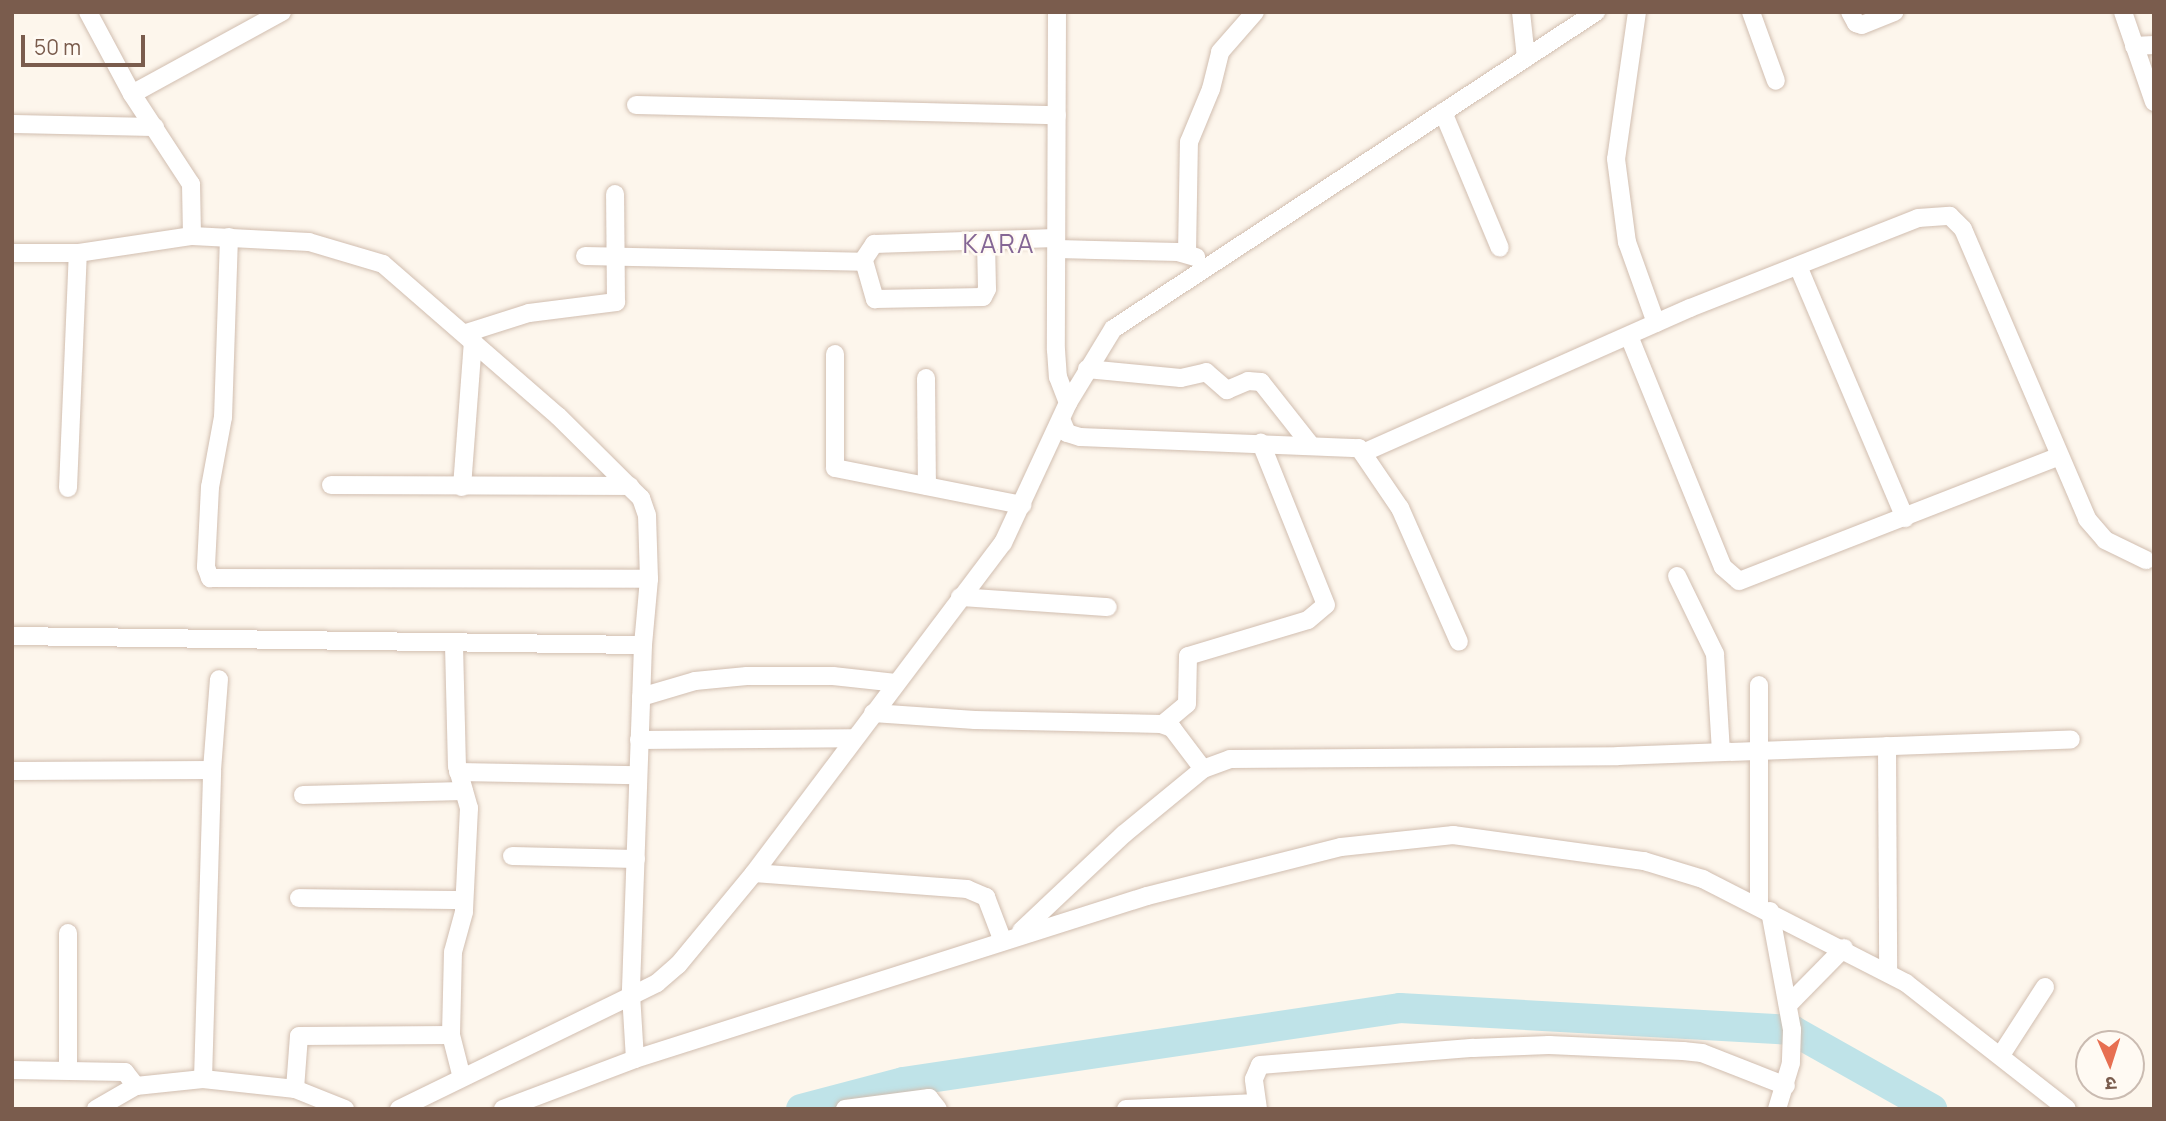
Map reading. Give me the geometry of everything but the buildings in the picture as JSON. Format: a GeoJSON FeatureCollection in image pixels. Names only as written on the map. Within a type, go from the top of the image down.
{"type":"FeatureCollection","features":[{"type":"Feature","properties":{"kind":"street"},"geometry":{"type":"LineString","coordinates":[[88,12],[132,94],[191,184],[192,236]]}},
{"type":"Feature","properties":{"kind":"street"},"geometry":{"type":"LineString","coordinates":[[132,94],[282,12]]}},
{"type":"Feature","properties":{"kind":"street"},"geometry":{"type":"LineString","coordinates":[[1057,12],[1057,371],[1067,433],[1080,437],[1353,446],[1365,452],[1400,508],[1459,642]]}},
{"type":"Feature","properties":{"kind":"street"},"geometry":{"type":"LineString","coordinates":[[1187,253],[1189,142],[1212,86],[1220,52],[1255,12]]}},
{"type":"Feature","properties":{"kind":"street"},"geometry":{"type":"LineString","coordinates":[[1521,12],[1525,58]]}},
{"type":"Feature","properties":{"kind":"street"},"geometry":{"type":"LineString","coordinates":[[399,1109],[671,973],[754,873],[852,738],[1003,543],[1064,411],[1113,329],[1209,263],[1596,12]]}},
{"type":"Feature","properties":{"kind":"street"},"geometry":{"type":"LineString","coordinates":[[1637,12],[1616,159],[1627,243],[1656,323]]}},
{"type":"Feature","properties":{"kind":"street"},"geometry":{"type":"LineString","coordinates":[[1751,12],[1776,81]]}},
{"type":"Feature","properties":{"kind":"street"},"geometry":{"type":"LineString","coordinates":[[1850,12],[1856,23],[1863,24],[1895,12]]}},
{"type":"Feature","properties":{"kind":"street"},"geometry":{"type":"LineString","coordinates":[[2123,12],[2154,102]]}},
{"type":"Feature","properties":{"kind":"street"},"geometry":{"type":"LineString","coordinates":[[2134,46],[2154,45]]}},
{"type":"Feature","properties":{"kind":"street"},"geometry":{"type":"LineString","coordinates":[[636,106],[1057,115]]}},
{"type":"Feature","properties":{"kind":"street"},"geometry":{"type":"LineString","coordinates":[[1443,112],[1500,248]]}},
{"type":"Feature","properties":{"kind":"street"},"geometry":{"type":"LineString","coordinates":[[12,124],[155,127]]}},
{"type":"Feature","properties":{"kind":"street"},"geometry":{"type":"LineString","coordinates":[[469,336],[529,313],[614,303],[615,194]]}},
{"type":"Feature","properties":{"kind":"street"},"geometry":{"type":"LineString","coordinates":[[1365,452],[1656,323],[1918,218],[1942,215],[1955,219],[2096,532],[2146,560]]}},
{"type":"Feature","properties":{"kind":"street"},"geometry":{"type":"LineString","coordinates":[[12,253],[78,253],[192,236],[309,242],[376,260],[469,336],[641,498],[647,515],[649,579],[643,645],[631,994],[635,1059]]}},
{"type":"Feature","properties":{"kind":"street"},"geometry":{"type":"LineString","coordinates":[[229,237],[223,417],[210,487],[206,567],[210,578],[649,579]]}},
{"type":"Feature","properties":{"kind":"street"},"geometry":{"type":"LineString","coordinates":[[986,243],[988,289],[980,298],[873,298],[864,261],[872,245],[986,243],[1056,243],[1187,253],[1209,263]]}},
{"type":"Feature","properties":{"kind":"street"},"geometry":{"type":"LineString","coordinates":[[68,488],[78,253]]}},
{"type":"Feature","properties":{"kind":"street"},"geometry":{"type":"LineString","coordinates":[[585,256],[864,261]]}},
{"type":"Feature","properties":{"kind":"street"},"geometry":{"type":"LineString","coordinates":[[1797,266],[1905,518]]}},
{"type":"Feature","properties":{"kind":"street"},"geometry":{"type":"LineString","coordinates":[[462,487],[469,336]]}},
{"type":"Feature","properties":{"kind":"street"},"geometry":{"type":"LineString","coordinates":[[1629,336],[1731,575],[1739,581],[1759,576],[2060,456]]}},
{"type":"Feature","properties":{"kind":"street"},"geometry":{"type":"LineString","coordinates":[[835,354],[835,468],[1022,505]]}},
{"type":"Feature","properties":{"kind":"street"},"geometry":{"type":"LineString","coordinates":[[1087,369],[1181,378],[1206,372],[1227,390],[1248,381],[1261,382],[1310,444]]}},
{"type":"Feature","properties":{"kind":"street"},"geometry":{"type":"LineString","coordinates":[[926,378],[927,486]]}},
{"type":"Feature","properties":{"kind":"street"},"geometry":{"type":"LineString","coordinates":[[1163,724],[1187,704],[1188,656],[1308,620],[1326,605],[1261,443]]}},
{"type":"Feature","properties":{"kind":"street"},"geometry":{"type":"LineString","coordinates":[[331,485],[630,486]]}},
{"type":"Feature","properties":{"kind":"street"},"geometry":{"type":"LineString","coordinates":[[1677,576],[1715,654],[1721,751]]}},
{"type":"Feature","properties":{"kind":"street"},"geometry":{"type":"LineString","coordinates":[[960,597],[1108,607]]}},
{"type":"Feature","properties":{"kind":"street"},"geometry":{"type":"LineString","coordinates":[[12,636],[454,645],[643,645]]}},
{"type":"Feature","properties":{"kind":"street"},"geometry":{"type":"LineString","coordinates":[[454,645],[458,772],[469,813],[461,930],[453,952],[451,1035],[462,1078]]}},
{"type":"Feature","properties":{"kind":"street"},"geometry":{"type":"LineString","coordinates":[[641,697],[695,681],[747,677],[833,676],[896,682]]}},
{"type":"Feature","properties":{"kind":"street"},"geometry":{"type":"LineString","coordinates":[[203,1079],[212,770],[219,679]]}},
{"type":"Feature","properties":{"kind":"street"},"geometry":{"type":"LineString","coordinates":[[1759,685],[1764,908],[1788,1005],[1791,1041],[1786,1086],[1777,1109]]}},
{"type":"Feature","properties":{"kind":"street"},"geometry":{"type":"LineString","coordinates":[[873,713],[975,720],[1163,724],[1172,728],[1203,769]]}},
{"type":"Feature","properties":{"kind":"street"},"geometry":{"type":"LineString","coordinates":[[639,740],[852,738]]}},
{"type":"Feature","properties":{"kind":"street"},"geometry":{"type":"LineString","coordinates":[[1010,937],[1124,834],[1203,769],[1240,758],[1721,751],[2071,739]]}},
{"type":"Feature","properties":{"kind":"street"},"geometry":{"type":"LineString","coordinates":[[1887,746],[1888,973]]}},
{"type":"Feature","properties":{"kind":"street"},"geometry":{"type":"LineString","coordinates":[[12,771],[212,770]]}},
{"type":"Feature","properties":{"kind":"street"},"geometry":{"type":"LineString","coordinates":[[458,772],[638,775]]}},
{"type":"Feature","properties":{"kind":"street"},"geometry":{"type":"LineString","coordinates":[[303,795],[464,791]]}},
{"type":"Feature","properties":{"kind":"street"},"geometry":{"type":"LineString","coordinates":[[503,1109],[635,1059],[846,994],[1010,937],[1341,847],[1453,835],[1644,861],[1703,879],[1888,973],[2001,1055],[2067,1109]]}},
{"type":"Feature","properties":{"kind":"street"},"geometry":{"type":"LineString","coordinates":[[512,856],[636,859]]}},
{"type":"Feature","properties":{"kind":"street"},"geometry":{"type":"LineString","coordinates":[[754,873],[967,889],[986,897],[1010,937]]}},
{"type":"Feature","properties":{"kind":"street"},"geometry":{"type":"LineString","coordinates":[[299,898],[464,900]]}},
{"type":"Feature","properties":{"kind":"street"},"geometry":{"type":"LineString","coordinates":[[68,933],[68,1070]]}},
{"type":"Feature","properties":{"kind":"street"},"geometry":{"type":"LineString","coordinates":[[1788,1005],[1843,948]]}},
{"type":"Feature","properties":{"kind":"street"},"geometry":{"type":"LineString","coordinates":[[2001,1055],[2045,987]]}},
{"type":"Feature","properties":{"kind":"street"},"geometry":{"type":"LineString","coordinates":[[295,1089],[299,1036],[451,1035]]}},
{"type":"Feature","properties":{"kind":"street"},"geometry":{"type":"LineString","coordinates":[[1126,1109],[1258,1106],[1255,1073],[1260,1065],[1536,1045],[1702,1053],[1786,1086]]}},
{"type":"Feature","properties":{"kind":"street"},"geometry":{"type":"LineString","coordinates":[[12,1070],[125,1072],[136,1086]]}},
{"type":"Feature","properties":{"kind":"street"},"geometry":{"type":"LineString","coordinates":[[96,1109],[136,1086],[203,1079],[295,1089],[345,1109]]}},
{"type":"Feature","properties":{"kind":"street"},"geometry":{"type":"LineString","coordinates":[[845,1109],[929,1098],[938,1109]]}},
{"type":"Feature","properties":{"kind":"waterway"},"geometry":{"type":"LineString","coordinates":[[801,1109],[903,1082],[1400,1008],[1792,1030],[1932,1109]]}},
{"type":"Feature","properties":{"kind":"district","name":"KARA"},"geometry":{"type":"Point","coordinates":[999,244]}}]}
